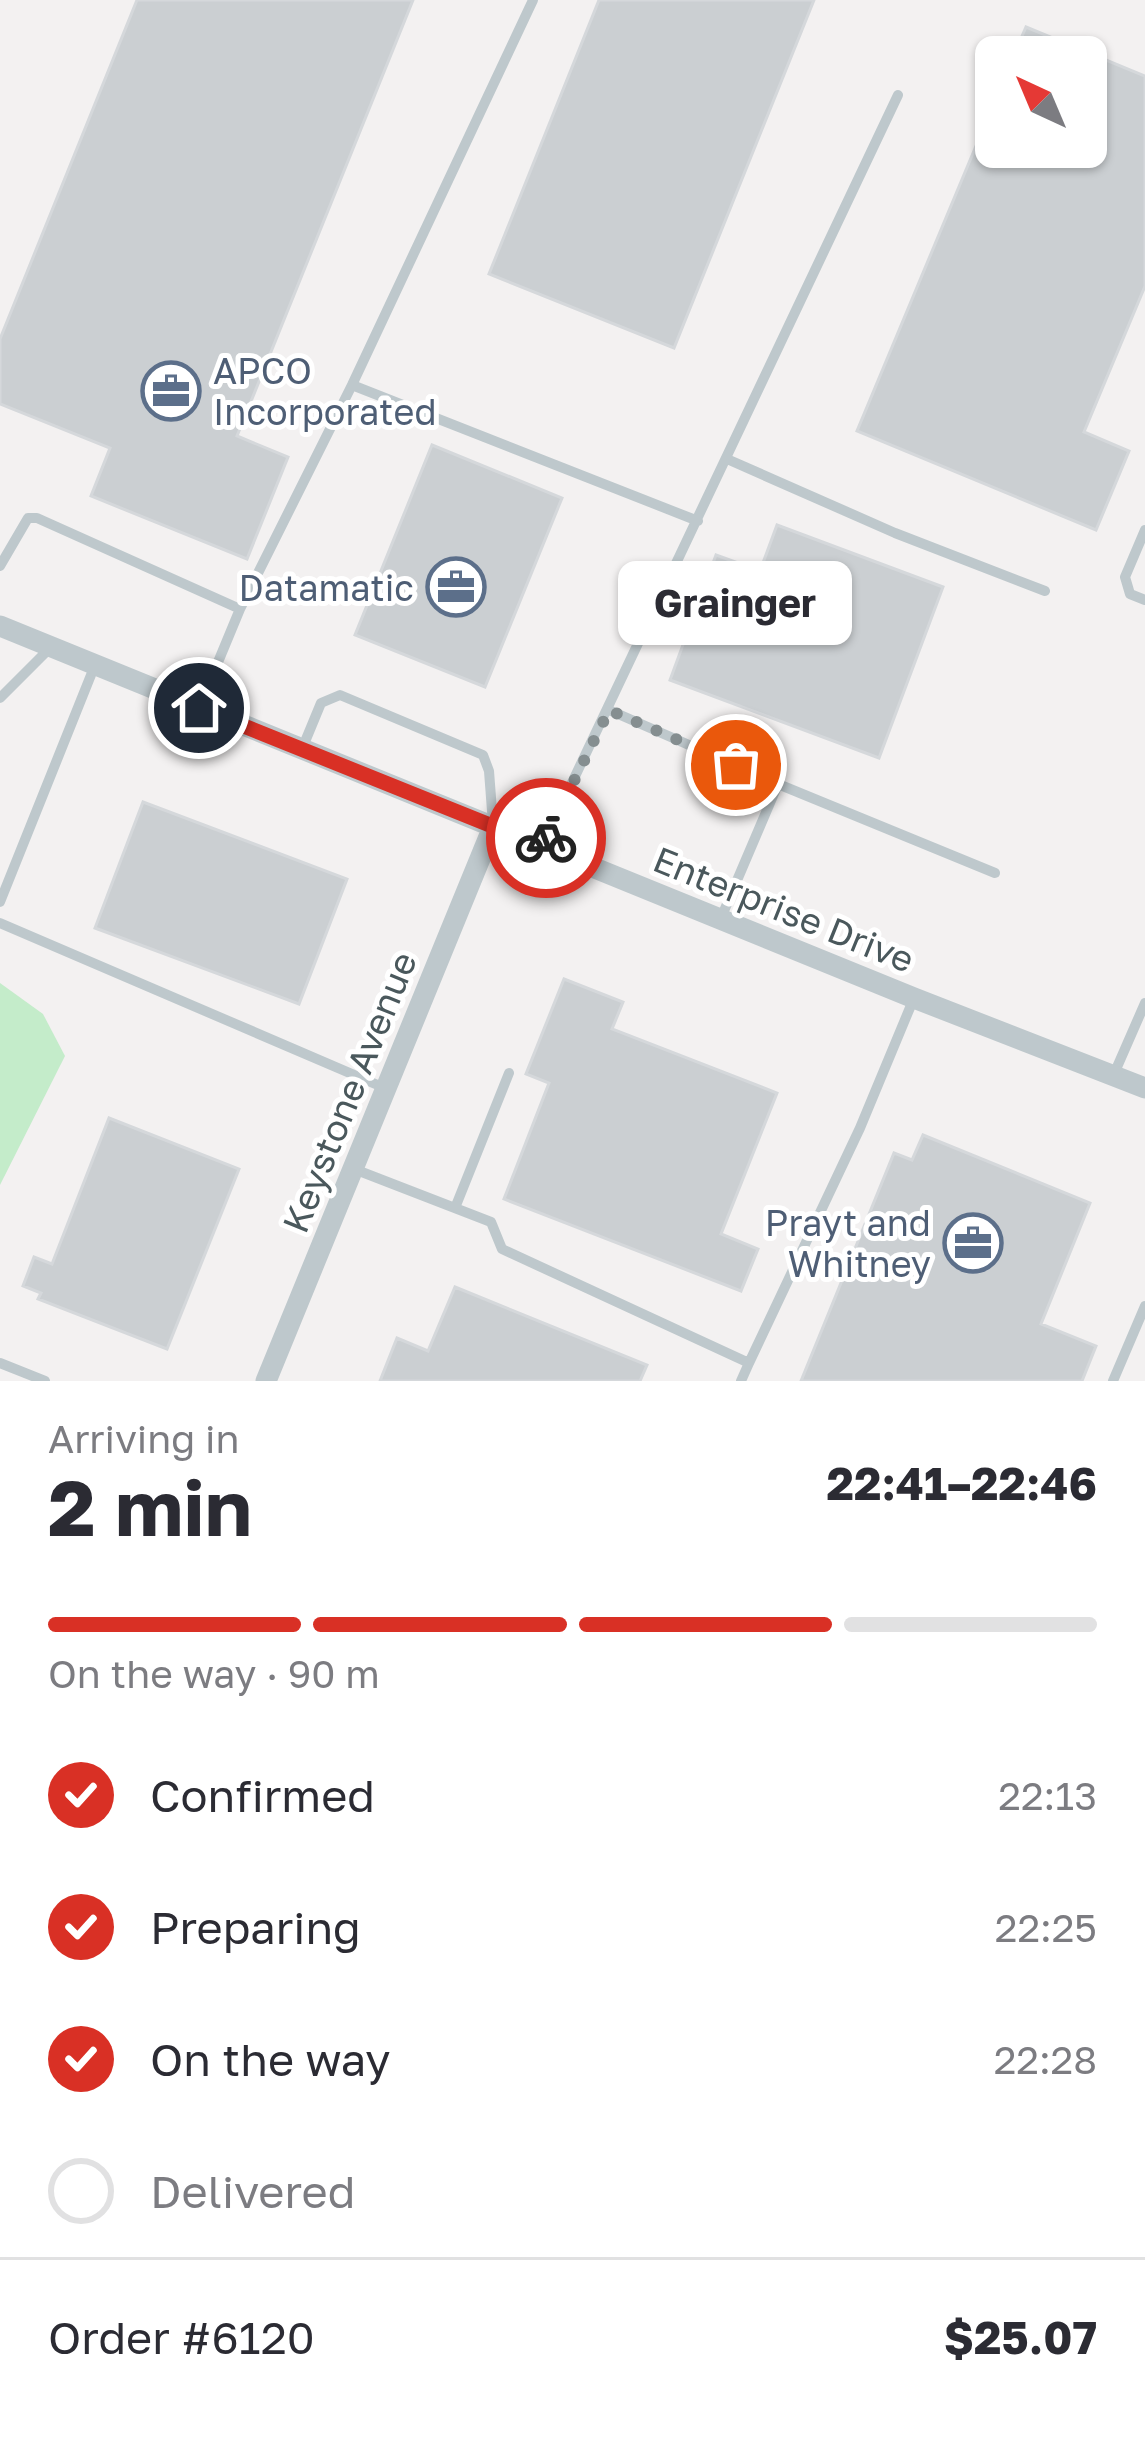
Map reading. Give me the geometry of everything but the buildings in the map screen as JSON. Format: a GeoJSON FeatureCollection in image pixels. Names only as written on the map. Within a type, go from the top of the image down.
{"type":"FeatureCollection","features":[{"type":"Feature","properties":{"kind":"street","name":"Enterprise Drive"},"geometry":{"type":"LineString","coordinates":[[0,626],[1145,1088]]}},
{"type":"Feature","properties":{"kind":"street","name":"Keystone Avenue"},"geometry":{"type":"LineString","coordinates":[[266,1381],[493,827]]}},
{"type":"Feature","properties":{"kind":"lane"},"geometry":{"type":"LineString","coordinates":[[199,708],[240,609],[352,385],[533,0]]}},
{"type":"Feature","properties":{"kind":"lane"},"geometry":{"type":"LineString","coordinates":[[542,846],[898,95]]}},
{"type":"Feature","properties":{"kind":"lane"},"geometry":{"type":"LineString","coordinates":[[352,385],[698,521]]}},
{"type":"Feature","properties":{"kind":"lane"},"geometry":{"type":"LineString","coordinates":[[727,459],[895,533],[1045,591]]}},
{"type":"Feature","properties":{"kind":"lane"},"geometry":{"type":"LineString","coordinates":[[0,566],[22,524],[37,518],[240,609]]}},
{"type":"Feature","properties":{"kind":"lane"},"geometry":{"type":"LineString","coordinates":[[1145,530],[1125,577],[1130,594],[1145,600]]}},
{"type":"Feature","properties":{"kind":"lane"},"geometry":{"type":"LineString","coordinates":[[0,698],[50,648]]}},
{"type":"Feature","properties":{"kind":"lane"},"geometry":{"type":"LineString","coordinates":[[0,902],[95,665]]}},
{"type":"Feature","properties":{"kind":"lane"},"geometry":{"type":"LineString","coordinates":[[302,748],[321,703],[340,695],[483,754],[489,771],[493,827]]}},
{"type":"Feature","properties":{"kind":"lane"},"geometry":{"type":"LineString","coordinates":[[609,710],[994,873]]}},
{"type":"Feature","properties":{"kind":"lane"},"geometry":{"type":"LineString","coordinates":[[721,918],[778,784]]}},
{"type":"Feature","properties":{"kind":"lane"},"geometry":{"type":"LineString","coordinates":[[0,923],[387,1089]]}},
{"type":"Feature","properties":{"kind":"lane"},"geometry":{"type":"LineString","coordinates":[[741,1381],[860,1128],[914,998]]}},
{"type":"Feature","properties":{"kind":"lane"},"geometry":{"type":"LineString","coordinates":[[1114,1074],[1145,1003]]}},
{"type":"Feature","properties":{"kind":"lane"},"geometry":{"type":"LineString","coordinates":[[454,1208],[508,1073]]}},
{"type":"Feature","properties":{"kind":"lane"},"geometry":{"type":"LineString","coordinates":[[354,1168],[490,1222],[502,1249],[749,1363]]}},
{"type":"Feature","properties":{"kind":"lane"},"geometry":{"type":"LineString","coordinates":[[1113,1381],[1145,1306]]}},
{"type":"Feature","properties":{"kind":"lane"},"geometry":{"type":"LineString","coordinates":[[0,1363],[45,1381]]}},
{"type":"Feature","properties":{"kind":"green space"},"geometry":{"type":"Polygon","coordinates":[[[0,983],[43,1014],[65,1056],[0,1185],[0,983]]]}},
{"type":"Feature","properties":{"kind":"way so far"},"geometry":{"type":"LineString","coordinates":[[546,838],[609,710],[736,765]]}},
{"type":"Feature","properties":{"kind":"place","name":"APCO Incorporated"},"geometry":{"type":"Point","coordinates":[171,391]}},
{"type":"Feature","properties":{"kind":"place","name":"Datamatic"},"geometry":{"type":"Point","coordinates":[456,587]}},
{"type":"Feature","properties":{"kind":"place","name":"Grainger"},"geometry":{"type":"Point","coordinates":[736,765]}},
{"type":"Feature","properties":{"kind":"place","name":"Prayt and Whitney"},"geometry":{"type":"Point","coordinates":[973,1243]}},
{"type":"Feature","properties":{"kind":"route"},"geometry":{"type":"LineString","coordinates":[[199,708],[542,846],[546,838]]}}]}
